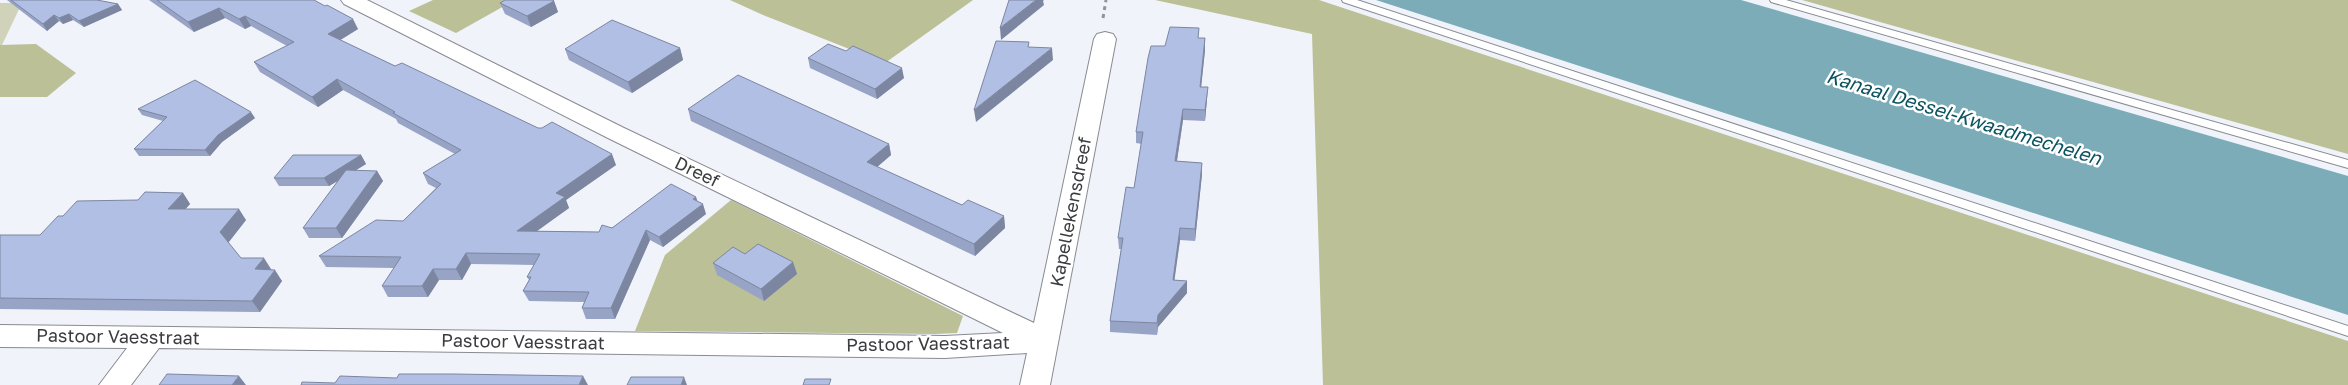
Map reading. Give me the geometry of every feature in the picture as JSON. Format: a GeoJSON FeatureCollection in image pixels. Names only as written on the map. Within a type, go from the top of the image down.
{"type":"FeatureCollection","features":[{"type":"Feature","properties":{"kind":"street","name":"Dreef"},"geometry":{"type":"LineString","coordinates":[[351,0],[625,137],[1045,341]]}},
{"type":"Feature","properties":{"kind":"street","name":"Kapellekensdreef"},"geometry":{"type":"LineString","coordinates":[[1035,385],[1105,39]]}},
{"type":"Feature","properties":{"kind":"street","name":"Pastoor Vaesstraat"},"geometry":{"type":"LineString","coordinates":[[0,336],[945,347],[1045,341]]}},
{"type":"Feature","properties":{"kind":"street"},"geometry":{"type":"LineString","coordinates":[[114,385],[152,337]]}},
{"type":"Feature","properties":{"kind":"lane"},"geometry":{"type":"LineString","coordinates":[[1347,0],[2348,331]]}},
{"type":"Feature","properties":{"kind":"lane"},"geometry":{"type":"LineString","coordinates":[[1775,0],[2348,164]]}},
{"type":"Feature","properties":{"kind":"green space"},"geometry":{"type":"Polygon","coordinates":[[[433,0],[515,0],[456,33],[409,11],[433,0]]]}},
{"type":"Feature","properties":{"kind":"green space"},"geometry":{"type":"Polygon","coordinates":[[[730,0],[973,0],[885,63],[730,0]]]}},
{"type":"Feature","properties":{"kind":"green space"},"geometry":{"type":"Polygon","coordinates":[[[1155,0],[1319,0],[2348,341],[2348,385],[1323,385],[1312,34],[1155,0]]]}},
{"type":"Feature","properties":{"kind":"green space"},"geometry":{"type":"Polygon","coordinates":[[[1802,0],[2348,0],[2348,154],[1802,0]]]}},
{"type":"Feature","properties":{"kind":"green space"},"geometry":{"type":"Polygon","coordinates":[[[0,3],[22,3],[2,45],[0,45],[0,3]]]}},
{"type":"Feature","properties":{"kind":"green space"},"geometry":{"type":"Polygon","coordinates":[[[36,44],[76,73],[47,97],[0,97],[0,45],[36,44]]]}},
{"type":"Feature","properties":{"kind":"green space"},"geometry":{"type":"Polygon","coordinates":[[[731,200],[963,316],[957,333],[635,331],[665,255],[731,200]]]}},
{"type":"Feature","properties":{"kind":"water","name":"Kanaal Dessel-Kwaadmechelen"},"geometry":{"type":"Polygon","coordinates":[[[1376,0],[1741,0],[2348,176],[2348,315],[1376,0]]]}},
{"type":"Feature","properties":{"kind":"building"},"geometry":{"type":"Polygon","coordinates":[[[11,0],[97,0],[118,4],[79,21],[69,14],[59,18],[54,15],[43,24],[11,0]]]}},
{"type":"Feature","properties":{"kind":"building"},"geometry":{"type":"Polygon","coordinates":[[[157,0],[314,0],[353,19],[328,34],[395,66],[402,63],[538,128],[542,128],[552,122],[612,154],[556,193],[565,197],[517,231],[599,232],[602,225],[612,228],[671,184],[696,197],[693,199],[703,204],[659,237],[646,230],[611,308],[582,308],[589,292],[523,291],[531,277],[527,277],[540,254],[466,253],[456,269],[433,269],[422,286],[382,286],[401,257],[319,256],[376,220],[403,221],[441,184],[423,173],[461,150],[393,113],[395,112],[337,79],[312,97],[254,62],[294,42],[245,16],[239,19],[219,8],[188,22],[157,0]]]}},
{"type":"Feature","properties":{"kind":"building"},"geometry":{"type":"Polygon","coordinates":[[[505,0],[554,1],[527,16],[500,3],[505,0]]]}},
{"type":"Feature","properties":{"kind":"building"},"geometry":{"type":"Polygon","coordinates":[[[1009,0],[1036,0],[1000,28],[1002,22],[1009,0]]]}},
{"type":"Feature","properties":{"kind":"building"},"geometry":{"type":"Polygon","coordinates":[[[612,20],[680,48],[628,82],[565,49],[612,20]]]}},
{"type":"Feature","properties":{"kind":"building"},"geometry":{"type":"Polygon","coordinates":[[[1170,27],[1199,28],[1198,38],[1205,38],[1200,87],[1208,87],[1205,110],[1183,109],[1175,161],[1202,163],[1195,229],[1180,228],[1173,280],[1187,281],[1158,315],[1157,323],[1110,321],[1123,238],[1118,238],[1126,187],[1134,188],[1143,132],[1136,132],[1148,58],[1151,46],[1165,46],[1170,27]]]}},
{"type":"Feature","properties":{"kind":"building"},"geometry":{"type":"Polygon","coordinates":[[[996,41],[1029,42],[1028,47],[1052,48],[974,110],[996,41]]]}},
{"type":"Feature","properties":{"kind":"building"},"geometry":{"type":"Polygon","coordinates":[[[828,44],[846,51],[853,46],[902,68],[875,89],[808,58],[828,44]]]}},
{"type":"Feature","properties":{"kind":"building"},"geometry":{"type":"Polygon","coordinates":[[[738,75],[889,144],[867,162],[962,205],[968,200],[1004,216],[974,244],[688,109],[738,75]]]}},
{"type":"Feature","properties":{"kind":"building"},"geometry":{"type":"Polygon","coordinates":[[[195,80],[251,112],[218,135],[205,150],[134,149],[167,117],[138,109],[195,80]]]}},
{"type":"Feature","properties":{"kind":"building"},"geometry":{"type":"Polygon","coordinates":[[[293,155],[361,155],[324,178],[274,178],[293,155]]]}},
{"type":"Feature","properties":{"kind":"building"},"geometry":{"type":"Polygon","coordinates":[[[346,170],[377,171],[336,228],[303,228],[346,170]]]}},
{"type":"Feature","properties":{"kind":"building"},"geometry":{"type":"Polygon","coordinates":[[[145,192],[183,193],[168,209],[239,209],[220,232],[241,258],[264,258],[255,269],[275,270],[252,301],[0,298],[0,235],[40,235],[58,216],[63,216],[77,201],[138,200],[145,192]]]}},
{"type":"Feature","properties":{"kind":"building"},"geometry":{"type":"Polygon","coordinates":[[[758,244],[793,262],[761,289],[713,263],[733,247],[745,254],[758,244]]]}},
{"type":"Feature","properties":{"kind":"building"},"geometry":{"type":"Polygon","coordinates":[[[167,374],[239,376],[232,385],[159,385],[167,374]]]}},
{"type":"Feature","properties":{"kind":"building"},"geometry":{"type":"Polygon","coordinates":[[[399,374],[583,376],[579,385],[301,385],[302,382],[335,383],[340,376],[397,378],[399,374]]]}},
{"type":"Feature","properties":{"kind":"building"},"geometry":{"type":"Polygon","coordinates":[[[631,377],[684,377],[681,385],[627,385],[631,377]]]}},
{"type":"Feature","properties":{"kind":"building"},"geometry":{"type":"Polygon","coordinates":[[[805,379],[831,379],[829,385],[803,385],[805,379]]]}}]}
